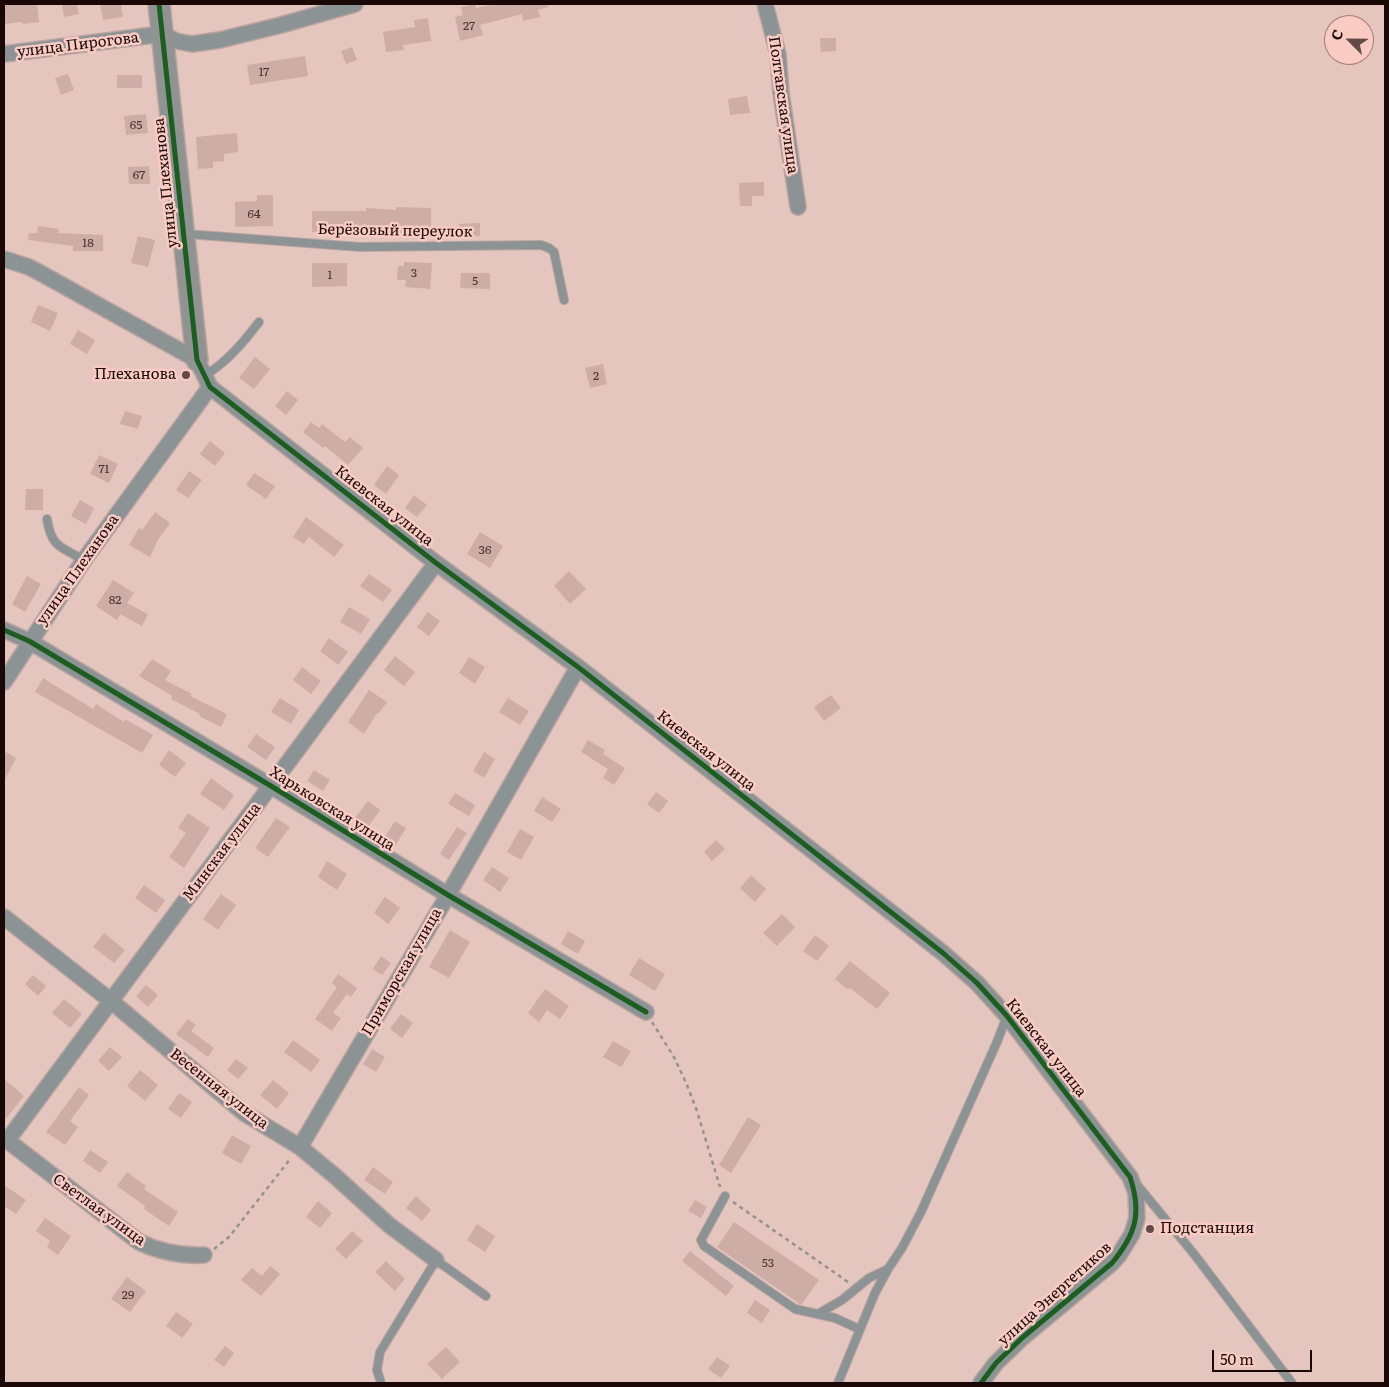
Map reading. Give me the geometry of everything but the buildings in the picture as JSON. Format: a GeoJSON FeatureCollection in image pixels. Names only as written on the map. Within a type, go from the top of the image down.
{"type":"FeatureCollection","features":[{"type":"Feature","properties":{"kind":"street","name":"улица Плеханова"},"geometry":{"type":"LineString","coordinates":[[4,682],[203,374],[184,234],[159,4]]}},
{"type":"Feature","properties":{"kind":"street","name":"улица Пирогова"},"geometry":{"type":"LineString","coordinates":[[4,54],[162,34],[176,41],[192,44],[220,40],[355,4]]}},
{"type":"Feature","properties":{"kind":"street","name":"Полтавская улица"},"geometry":{"type":"LineString","coordinates":[[765,4],[778,54],[781,93],[798,207]]}},
{"type":"Feature","properties":{"kind":"street","name":"Киевская улица"},"geometry":{"type":"LineString","coordinates":[[4,259],[30,267],[44,274],[203,374],[436,563],[578,667],[943,953],[977,983],[1007,1016],[1130,1177],[1136,1193],[1137,1218]]}},
{"type":"Feature","properties":{"kind":"street","name":"Минская улица"},"geometry":{"type":"LineString","coordinates":[[5,1141],[436,563]]}},
{"type":"Feature","properties":{"kind":"street","name":"Харьковская улица"},"geometry":{"type":"LineString","coordinates":[[4,630],[29,641],[271,786],[448,896],[646,1012]]}},
{"type":"Feature","properties":{"kind":"street","name":"Приморская улица"},"geometry":{"type":"LineString","coordinates":[[300,1147],[448,896],[578,667]]}},
{"type":"Feature","properties":{"kind":"street","name":"Весенняя улица"},"geometry":{"type":"LineString","coordinates":[[4,917],[111,1001],[244,1113],[300,1147],[389,1225],[436,1260]]}},
{"type":"Feature","properties":{"kind":"street","name":"Светлая улица"},"geometry":{"type":"LineString","coordinates":[[5,1141],[139,1242],[153,1249],[170,1253],[204,1255]]}},
{"type":"Feature","properties":{"kind":"street","name":"улица Энергетиков"},"geometry":{"type":"LineString","coordinates":[[981,1383],[996,1363],[1022,1338],[1112,1263],[1132,1234],[1137,1218]]}},
{"type":"Feature","properties":{"kind":"lane","name":"Берёзовый переулок"},"geometry":{"type":"LineString","coordinates":[[184,234],[360,247],[541,245],[554,252],[564,300]]}},
{"type":"Feature","properties":{"kind":"lane"},"geometry":{"type":"LineString","coordinates":[[203,374],[218,367],[230,357],[259,322]]}},
{"type":"Feature","properties":{"kind":"lane"},"geometry":{"type":"LineString","coordinates":[[47,520],[49,535],[57,545],[84,560]]}},
{"type":"Feature","properties":{"kind":"lane"},"geometry":{"type":"LineString","coordinates":[[838,1383],[859,1329],[888,1269],[902,1248],[921,1212],[1007,1016]]}},
{"type":"Feature","properties":{"kind":"lane"},"geometry":{"type":"LineString","coordinates":[[1130,1177],[1194,1254],[1292,1383]]}},
{"type":"Feature","properties":{"kind":"lane"},"geometry":{"type":"LineString","coordinates":[[725,1196],[704,1232],[701,1240],[704,1246],[795,1309],[835,1318],[859,1329]]}},
{"type":"Feature","properties":{"kind":"lane"},"geometry":{"type":"LineString","coordinates":[[381,1383],[377,1370],[380,1352],[436,1260],[486,1296]]}},
{"type":"Feature","properties":{"kind":"lane"},"geometry":{"type":"LineString","coordinates":[[818,1314],[842,1300],[869,1278],[888,1269]]}},
{"type":"Feature","properties":{"kind":"path"},"geometry":{"type":"LineString","coordinates":[[646,1012],[674,1057],[687,1085],[697,1111],[718,1184],[725,1196],[857,1288]]}},
{"type":"Feature","properties":{"kind":"path"},"geometry":{"type":"LineString","coordinates":[[204,1255],[217,1248],[229,1237],[300,1147]]}},
{"type":"Feature","properties":{"kind":"cycle path"},"geometry":{"type":"LineString","coordinates":[[159,4],[197,360],[210,387],[436,563],[578,667],[943,953],[977,983],[1007,1016],[1130,1177],[1134,1190],[1136,1212],[1131,1233],[1120,1252],[1112,1263],[1022,1338],[996,1363],[981,1383]]}},
{"type":"Feature","properties":{"kind":"cycle path"},"geometry":{"type":"LineString","coordinates":[[4,630],[29,641],[448,895],[646,1012]]}},
{"type":"Feature","properties":{"kind":"place","name":"Плеханова"},"geometry":{"type":"Point","coordinates":[186,375]}},
{"type":"Feature","properties":{"kind":"place","name":"Подстанция"},"geometry":{"type":"Point","coordinates":[1150,1229]}}]}
